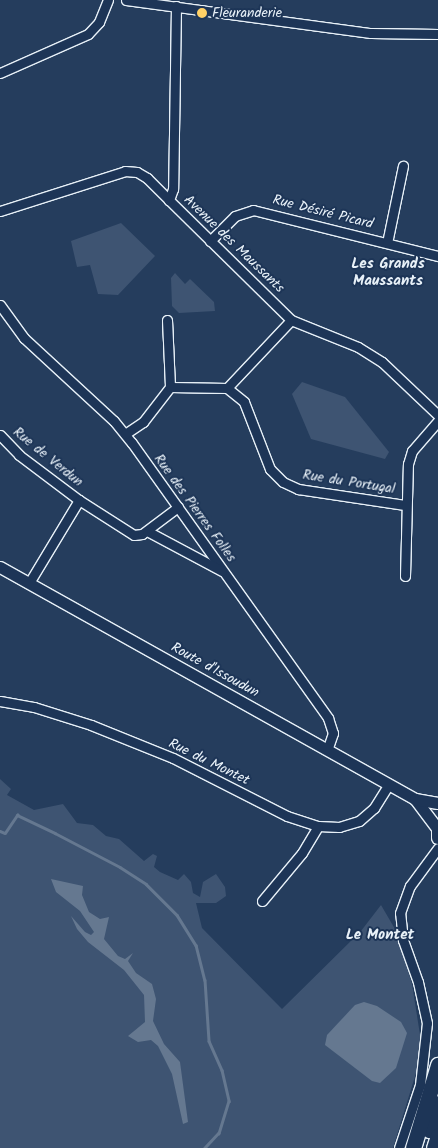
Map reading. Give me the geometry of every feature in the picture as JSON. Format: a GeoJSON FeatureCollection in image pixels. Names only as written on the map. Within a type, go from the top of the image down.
{"type":"FeatureCollection","features":[{"type":"Feature","properties":{"kind":"highway"},"geometry":{"type":"LineString","coordinates":[[413,1148],[438,1065]]}},
{"type":"Feature","properties":{"kind":"highway"},"geometry":{"type":"LineString","coordinates":[[422,1148],[438,1103]]}},
{"type":"Feature","properties":{"kind":"highway"},"geometry":{"type":"LineString","coordinates":[[434,1148],[438,1136]]}},
{"type":"Feature","properties":{"kind":"main road","name":"Route d'Issoudun"},"geometry":{"type":"LineString","coordinates":[[0,567],[411,796],[438,803]]}},
{"type":"Feature","properties":{"kind":"main road","name":"Route d'Issoudun"},"geometry":{"type":"LineString","coordinates":[[411,796],[438,829]]}},
{"type":"Feature","properties":{"kind":"main road"},"geometry":{"type":"LineString","coordinates":[[438,829],[438,838]]}},
{"type":"Feature","properties":{"kind":"street"},"geometry":{"type":"LineString","coordinates":[[0,73],[88,34],[99,22],[108,0]]}},
{"type":"Feature","properties":{"kind":"street"},"geometry":{"type":"LineString","coordinates":[[126,0],[362,32],[438,34]]}},
{"type":"Feature","properties":{"kind":"street","name":"Avenue des Maussants"},"geometry":{"type":"LineString","coordinates":[[176,6],[173,189],[169,200],[291,320],[358,347],[382,362],[438,415]]}},
{"type":"Feature","properties":{"kind":"street"},"geometry":{"type":"LineString","coordinates":[[387,243],[403,166]]}},
{"type":"Feature","properties":{"kind":"street"},"geometry":{"type":"LineString","coordinates":[[0,211],[125,172],[137,172],[147,178],[169,200]]}},
{"type":"Feature","properties":{"kind":"street","name":"Rue Désiré Picard"},"geometry":{"type":"LineString","coordinates":[[210,241],[235,216],[253,210],[438,256]]}},
{"type":"Feature","properties":{"kind":"street","name":"Rue des Pierres Folles"},"geometry":{"type":"LineString","coordinates":[[0,305],[24,338],[125,434],[331,724],[333,734],[328,750]]}},
{"type":"Feature","properties":{"kind":"street"},"geometry":{"type":"LineString","coordinates":[[125,434],[143,422],[170,387],[167,320]]}},
{"type":"Feature","properties":{"kind":"street"},"geometry":{"type":"LineString","coordinates":[[170,387],[227,388],[291,320]]}},
{"type":"Feature","properties":{"kind":"street","name":"Rue du Portugal"},"geometry":{"type":"LineString","coordinates":[[227,388],[244,402],[270,469],[283,482],[298,489],[405,504]]}},
{"type":"Feature","properties":{"kind":"street"},"geometry":{"type":"LineString","coordinates":[[405,576],[405,504],[408,464],[412,451],[438,421]]}},
{"type":"Feature","properties":{"kind":"street","name":"Rue de Verdun"},"geometry":{"type":"LineString","coordinates":[[0,436],[19,455],[80,500],[134,535],[148,531],[225,573]]}},
{"type":"Feature","properties":{"kind":"street","name":"Rue de Verdun"},"geometry":{"type":"LineString","coordinates":[[29,583],[80,500]]}},
{"type":"Feature","properties":{"kind":"street"},"geometry":{"type":"LineString","coordinates":[[148,531],[178,507]]}},
{"type":"Feature","properties":{"kind":"street","name":"Rue du Montet"},"geometry":{"type":"LineString","coordinates":[[0,701],[34,707],[91,725],[173,758],[287,816],[318,826],[339,827],[359,821],[374,808],[389,784]]}},
{"type":"Feature","properties":{"kind":"street"},"geometry":{"type":"LineString","coordinates":[[262,901],[302,853],[318,826]]}},
{"type":"Feature","properties":{"kind":"street"},"geometry":{"type":"LineString","coordinates":[[399,1148],[420,1085],[427,1034],[426,1010],[400,926],[401,905],[438,848]]}},
{"type":"Feature","properties":{"kind":"street"},"geometry":{"type":"LineString","coordinates":[[421,872],[438,864]]}},
{"type":"Feature","properties":{"kind":"shaded area"},"geometry":{"type":"Polygon","coordinates":[[[121,223],[155,256],[118,295],[98,294],[90,265],[77,267],[71,241],[121,223]]]}},
{"type":"Feature","properties":{"kind":"shaded area"},"geometry":{"type":"Polygon","coordinates":[[[175,273],[185,284],[190,279],[214,302],[215,311],[179,313],[172,306],[171,278],[175,273]]]}},
{"type":"Feature","properties":{"kind":"shaded area"},"geometry":{"type":"Polygon","coordinates":[[[302,382],[345,397],[389,452],[385,459],[311,439],[292,394],[302,382]]]}},
{"type":"Feature","properties":{"kind":"shaded area"},"geometry":{"type":"Polygon","coordinates":[[[0,779],[11,789],[7,795],[34,810],[63,804],[77,823],[93,825],[106,836],[119,839],[144,861],[153,854],[157,856],[154,867],[160,872],[178,880],[184,874],[191,882],[193,893],[200,897],[203,882],[216,874],[225,887],[226,896],[216,903],[196,903],[202,928],[282,1009],[361,931],[381,905],[395,929],[412,984],[421,1041],[416,1073],[393,1148],[0,1148],[0,779]]]}},
{"type":"Feature","properties":{"kind":"shaded area"},"geometry":{"type":"Polygon","coordinates":[[[51,879],[83,886],[82,895],[89,912],[100,919],[109,917],[104,939],[118,956],[125,959],[133,953],[128,961],[136,973],[152,984],[156,999],[153,1021],[164,1044],[180,1062],[188,1122],[183,1124],[172,1074],[158,1046],[151,1040],[138,1042],[128,1036],[145,1022],[144,995],[124,970],[88,942],[77,929],[71,916],[85,932],[91,935],[94,932],[80,911],[56,892],[51,879]]]}},
{"type":"Feature","properties":{"kind":"shaded area"},"geometry":{"type":"Polygon","coordinates":[[[364,1002],[377,1006],[401,1022],[407,1033],[396,1068],[380,1083],[372,1081],[325,1045],[327,1035],[355,1005],[364,1002]]]}},
{"type":"Feature","properties":{"kind":"waterway"},"geometry":{"type":"LineString","coordinates":[[0,831],[5,833],[17,815],[55,833],[120,867],[146,884],[177,915],[196,945],[205,980],[209,1041],[222,1070],[229,1101],[219,1133],[205,1148]]}},
{"type":"Feature","properties":{"kind":"place","name":"Fleuranderie"},"geometry":{"type":"Point","coordinates":[202,13]}},
{"type":"Feature","properties":{"kind":"district","name":"Les Grands Maussants"},"geometry":{"type":"Point","coordinates":[388,272]}},
{"type":"Feature","properties":{"kind":"district","name":"Le Montet"},"geometry":{"type":"Point","coordinates":[380,936]}}]}
